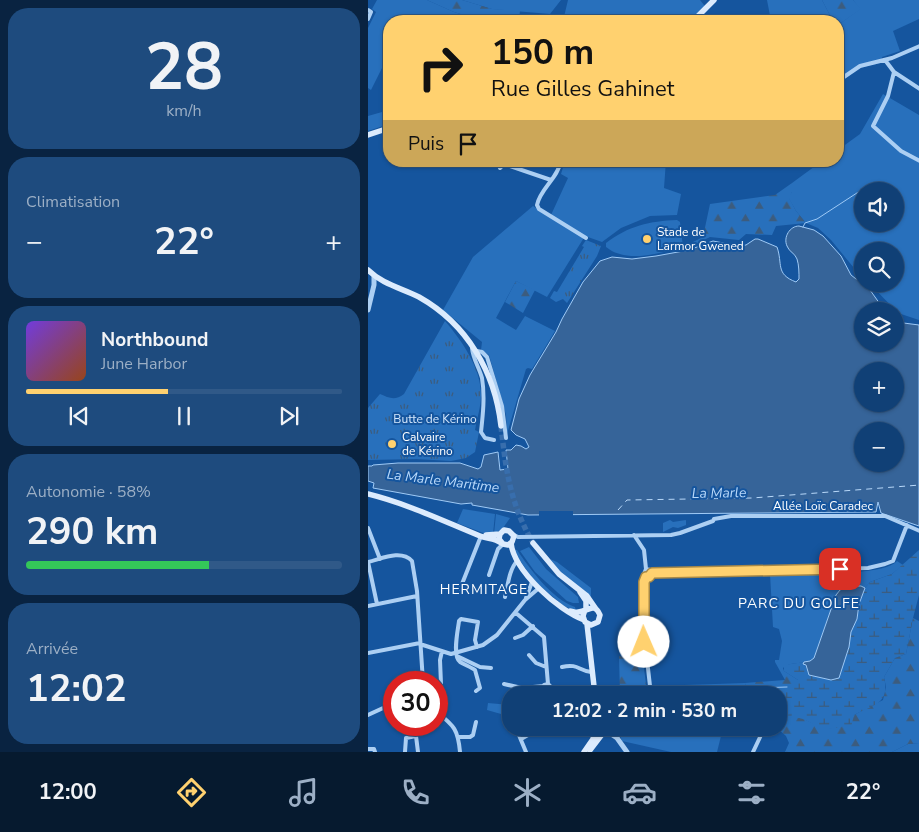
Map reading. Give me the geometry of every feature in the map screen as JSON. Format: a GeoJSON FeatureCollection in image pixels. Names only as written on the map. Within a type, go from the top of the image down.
{"type":"FeatureCollection","features":[{"type":"Feature","properties":{"kind":"main road"},"geometry":{"type":"LineString","coordinates":[[699,15],[714,0]]}},
{"type":"Feature","properties":{"kind":"main road"},"geometry":{"type":"LineString","coordinates":[[368,135],[383,130]]}},
{"type":"Feature","properties":{"kind":"main road"},"geometry":{"type":"LineString","coordinates":[[368,270],[374,276],[382,279]]}},
{"type":"Feature","properties":{"kind":"main road"},"geometry":{"type":"LineString","coordinates":[[368,270],[389,284],[416,296],[438,309],[456,325],[472,344],[491,384],[498,404],[501,426]]}},
{"type":"Feature","properties":{"kind":"main road"},"geometry":{"type":"LineString","coordinates":[[368,494],[418,509],[481,536],[509,541]]}},
{"type":"Feature","properties":{"kind":"main road"},"geometry":{"type":"LineString","coordinates":[[470,531],[488,535],[500,534],[509,530],[509,541],[516,559],[532,582],[576,617],[585,622],[596,624]]}},
{"type":"Feature","properties":{"kind":"main road"},"geometry":{"type":"LineString","coordinates":[[500,534],[499,538],[509,541]]}},
{"type":"Feature","properties":{"kind":"main road"},"geometry":{"type":"LineString","coordinates":[[533,544],[552,568],[587,596],[599,613],[600,618],[590,640]]}},
{"type":"Feature","properties":{"kind":"main road"},"geometry":{"type":"LineString","coordinates":[[578,590],[586,601],[586,610],[583,614],[590,640],[593,686]]}},
{"type":"Feature","properties":{"kind":"main road"},"geometry":{"type":"LineString","coordinates":[[563,608],[577,613],[591,608],[596,609]]}},
{"type":"Feature","properties":{"kind":"main road"},"geometry":{"type":"LineString","coordinates":[[584,752],[594,736]]}},
{"type":"Feature","properties":{"kind":"main road"},"geometry":{"type":"LineString","coordinates":[[588,752],[604,736]]}},
{"type":"Feature","properties":{"kind":"street"},"geometry":{"type":"LineString","coordinates":[[368,10],[371,14],[368,19]]}},
{"type":"Feature","properties":{"kind":"street"},"geometry":{"type":"LineString","coordinates":[[844,76],[860,66],[886,60],[920,46]]}},
{"type":"Feature","properties":{"kind":"street"},"geometry":{"type":"LineString","coordinates":[[886,60],[894,72],[920,89]]}},
{"type":"Feature","properties":{"kind":"street"},"geometry":{"type":"LineString","coordinates":[[894,72],[888,96],[874,126],[901,151],[920,161]]}},
{"type":"Feature","properties":{"kind":"street"},"geometry":{"type":"LineString","coordinates":[[513,167],[551,180]]}},
{"type":"Feature","properties":{"kind":"street"},"geometry":{"type":"LineString","coordinates":[[560,167],[538,201],[538,208],[586,238]]}},
{"type":"Feature","properties":{"kind":"street"},"geometry":{"type":"LineString","coordinates":[[368,310],[375,281],[374,276]]}},
{"type":"Feature","properties":{"kind":"street"},"geometry":{"type":"LineString","coordinates":[[373,291],[382,279]]}},
{"type":"Feature","properties":{"kind":"street"},"geometry":{"type":"LineString","coordinates":[[472,344],[473,354],[482,377],[484,392],[484,413],[481,432],[485,438],[494,440]]}},
{"type":"Feature","properties":{"kind":"street"},"geometry":{"type":"LineString","coordinates":[[476,351],[482,352],[487,357],[502,406],[506,438]]}},
{"type":"Feature","properties":{"kind":"street","name":"Allée Loïc Caradec"},"geometry":{"type":"LineString","coordinates":[[509,541],[680,534],[714,519],[731,516],[885,516],[920,531]]}},
{"type":"Feature","properties":{"kind":"street"},"geometry":{"type":"LineString","coordinates":[[646,569],[652,573],[868,568],[893,560],[907,525]]}},
{"type":"Feature","properties":{"kind":"street"},"geometry":{"type":"LineString","coordinates":[[368,528],[370,541],[380,559]]}},
{"type":"Feature","properties":{"kind":"street"},"geometry":{"type":"LineString","coordinates":[[634,535],[643,549],[646,569],[644,574],[646,577],[644,584],[644,642],[650,686]]}},
{"type":"Feature","properties":{"kind":"street"},"geometry":{"type":"LineString","coordinates":[[460,589],[481,536]]}},
{"type":"Feature","properties":{"kind":"street"},"geometry":{"type":"LineString","coordinates":[[490,574],[498,549],[509,541]]}},
{"type":"Feature","properties":{"kind":"street"},"geometry":{"type":"LineString","coordinates":[[377,604],[368,562],[398,555],[410,559],[417,596],[422,671]]}},
{"type":"Feature","properties":{"kind":"street"},"geometry":{"type":"LineString","coordinates":[[505,597],[516,559]]}},
{"type":"Feature","properties":{"kind":"street"},"geometry":{"type":"LineString","coordinates":[[646,577],[649,577],[652,573]]}},
{"type":"Feature","properties":{"kind":"street"},"geometry":{"type":"LineString","coordinates":[[457,655],[477,647],[497,635],[525,600],[532,582]]}},
{"type":"Feature","properties":{"kind":"street"},"geometry":{"type":"LineString","coordinates":[[525,600],[539,588]]}},
{"type":"Feature","properties":{"kind":"street"},"geometry":{"type":"LineString","coordinates":[[368,606],[417,596]]}},
{"type":"Feature","properties":{"kind":"street"},"geometry":{"type":"LineString","coordinates":[[504,684],[522,688],[546,685],[545,639],[542,633],[516,613]]}},
{"type":"Feature","properties":{"kind":"street"},"geometry":{"type":"LineString","coordinates":[[476,691],[480,688],[475,670],[460,662],[457,655],[458,629],[461,619],[478,622],[475,642],[477,647]]}},
{"type":"Feature","properties":{"kind":"street"},"geometry":{"type":"LineString","coordinates":[[515,638],[523,635],[533,626]]}},
{"type":"Feature","properties":{"kind":"street"},"geometry":{"type":"LineString","coordinates":[[368,653],[421,644],[442,652],[457,655],[480,667],[491,668]]}},
{"type":"Feature","properties":{"kind":"street"},"geometry":{"type":"LineString","coordinates":[[440,671],[442,652]]}},
{"type":"Feature","properties":{"kind":"street"},"geometry":{"type":"LineString","coordinates":[[529,655],[536,663],[546,667]]}},
{"type":"Feature","properties":{"kind":"street"},"geometry":{"type":"LineString","coordinates":[[562,666],[574,665],[587,672],[591,672]]}},
{"type":"Feature","properties":{"kind":"street"},"geometry":{"type":"LineString","coordinates":[[368,715],[383,708]]}},
{"type":"Feature","properties":{"kind":"street"},"geometry":{"type":"LineString","coordinates":[[448,720],[454,725],[460,752]]}},
{"type":"Feature","properties":{"kind":"street"},"geometry":{"type":"LineString","coordinates":[[458,737],[470,737],[473,735],[476,722]]}},
{"type":"Feature","properties":{"kind":"street"},"geometry":{"type":"LineString","coordinates":[[406,752],[406,738],[416,736],[418,752]]}},
{"type":"Feature","properties":{"kind":"street"},"geometry":{"type":"LineString","coordinates":[[520,736],[526,752]]}},
{"type":"Feature","properties":{"kind":"street"},"geometry":{"type":"LineString","coordinates":[[521,739],[526,736]]}},
{"type":"Feature","properties":{"kind":"street"},"geometry":{"type":"LineString","coordinates":[[615,736],[627,752]]}},
{"type":"Feature","properties":{"kind":"street"},"geometry":{"type":"LineString","coordinates":[[753,752],[761,736]]}},
{"type":"Feature","properties":{"kind":"street"},"geometry":{"type":"LineString","coordinates":[[368,749],[374,749],[375,752]]}},
{"type":"Feature","properties":{"kind":"green space"},"geometry":{"type":"Polygon","coordinates":[[[377,0],[427,0],[464,15],[383,15],[383,66],[371,90],[368,88],[368,28],[376,12],[372,9],[377,0]]]}},
{"type":"Feature","properties":{"kind":"green space"},"geometry":{"type":"Polygon","coordinates":[[[427,0],[462,0],[492,9],[520,10],[520,15],[464,15],[427,0]]]}},
{"type":"Feature","properties":{"kind":"green space"},"geometry":{"type":"Polygon","coordinates":[[[462,0],[561,0],[550,14],[492,9],[462,0]]]}},
{"type":"Feature","properties":{"kind":"green space"},"geometry":{"type":"Polygon","coordinates":[[[568,0],[700,0],[708,10],[703,15],[564,15],[568,0]]]}},
{"type":"Feature","properties":{"kind":"green space"},"geometry":{"type":"Polygon","coordinates":[[[767,0],[822,0],[830,15],[770,15],[767,0]]]}},
{"type":"Feature","properties":{"kind":"green space"},"geometry":{"type":"Polygon","coordinates":[[[822,0],[853,0],[861,9],[844,21],[844,15],[830,15],[822,0]]]}},
{"type":"Feature","properties":{"kind":"green space"},"geometry":{"type":"Polygon","coordinates":[[[853,0],[919,0],[919,19],[893,31],[900,51],[882,57],[881,63],[859,68],[844,79],[844,21],[860,9],[853,0]]]}},
{"type":"Feature","properties":{"kind":"green space"},"geometry":{"type":"Polygon","coordinates":[[[883,94],[919,115],[919,320],[904,315],[904,302],[887,302],[878,292],[904,292],[904,242],[854,242],[854,268],[831,240],[818,228],[806,223],[788,197],[792,192],[792,183],[814,167],[844,167],[844,146],[860,134],[883,94]]]}},
{"type":"Feature","properties":{"kind":"green space"},"geometry":{"type":"Polygon","coordinates":[[[383,112],[383,126],[368,131],[368,116],[383,112]]]}},
{"type":"Feature","properties":{"kind":"green space"},"geometry":{"type":"Polygon","coordinates":[[[563,167],[666,167],[664,188],[681,194],[677,215],[650,216],[621,228],[602,242],[585,236],[547,297],[516,281],[496,318],[516,330],[525,316],[555,331],[532,369],[526,369],[507,434],[506,415],[489,355],[481,350],[482,342],[443,310],[473,257],[533,206],[548,216],[551,215],[568,178],[561,174],[563,167]]]}},
{"type":"Feature","properties":{"kind":"green space"},"geometry":{"type":"Polygon","coordinates":[[[792,183],[792,192],[789,198],[796,211],[806,223],[776,226],[772,235],[746,234],[739,240],[710,237],[687,248],[670,252],[670,250],[683,247],[703,237],[710,204],[775,195],[792,183]]]}},
{"type":"Feature","properties":{"kind":"green space","name":"Stade de Larmor Gwened"},"geometry":{"type":"Polygon","coordinates":[[[677,220],[680,222],[683,247],[644,256],[634,256],[614,252],[606,247],[606,243],[623,232],[648,223],[677,220]]]}},
{"type":"Feature","properties":{"kind":"green space"},"geometry":{"type":"Polygon","coordinates":[[[586,240],[601,246],[597,256],[567,303],[563,299],[556,302],[550,298],[554,291],[557,292],[584,247],[582,246],[586,240]]]}},
{"type":"Feature","properties":{"kind":"green space"},"geometry":{"type":"Polygon","coordinates":[[[516,281],[535,290],[523,313],[505,302],[516,281]]]}},
{"type":"Feature","properties":{"kind":"green space","name":"Butte de Kérino"},"geometry":{"type":"Polygon","coordinates":[[[445,321],[469,355],[478,375],[481,395],[475,430],[479,432],[475,452],[466,458],[451,461],[416,459],[368,460],[368,408],[380,394],[389,398],[395,398],[404,394],[445,321]]]}},
{"type":"Feature","properties":{"kind":"green space"},"geometry":{"type":"Polygon","coordinates":[[[463,509],[495,514],[493,534],[486,534],[457,523],[463,509]]]}},
{"type":"Feature","properties":{"kind":"green space"},"geometry":{"type":"Polygon","coordinates":[[[496,514],[510,518],[503,528],[494,534],[496,514]]]}},
{"type":"Feature","properties":{"kind":"green space"},"geometry":{"type":"Polygon","coordinates":[[[670,520],[673,522],[686,520],[686,525],[678,528],[673,527],[663,532],[663,523],[670,520]]]}},
{"type":"Feature","properties":{"kind":"green space"},"geometry":{"type":"Polygon","coordinates":[[[529,547],[546,569],[578,597],[579,603],[567,601],[535,572],[520,551],[529,547]]]}},
{"type":"Feature","properties":{"kind":"green space"},"geometry":{"type":"Polygon","coordinates":[[[513,550],[517,550],[550,590],[566,603],[575,607],[576,611],[564,606],[534,581],[513,550]]]}},
{"type":"Feature","properties":{"kind":"green space"},"geometry":{"type":"Polygon","coordinates":[[[919,550],[919,595],[906,654],[895,658],[884,677],[885,693],[883,698],[854,715],[851,727],[822,728],[801,718],[790,719],[788,715],[791,711],[787,709],[787,686],[798,685],[798,680],[784,671],[784,665],[804,662],[809,675],[831,680],[839,678],[849,647],[851,632],[857,619],[863,590],[870,582],[892,574],[919,550]]]}},
{"type":"Feature","properties":{"kind":"green space"},"geometry":{"type":"Polygon","coordinates":[[[550,559],[557,562],[591,588],[591,599],[564,576],[550,559]]]}},
{"type":"Feature","properties":{"kind":"green space"},"geometry":{"type":"Polygon","coordinates":[[[897,561],[903,565],[892,574],[870,582],[865,588],[861,586],[840,590],[836,595],[814,658],[807,662],[790,664],[783,668],[784,671],[780,671],[775,660],[779,660],[782,641],[779,629],[773,627],[770,574],[857,572],[875,570],[889,566],[897,561]]]}},
{"type":"Feature","properties":{"kind":"green space"},"geometry":{"type":"Polygon","coordinates":[[[913,618],[919,621],[919,743],[908,744],[892,752],[785,752],[789,743],[786,736],[787,686],[746,686],[745,683],[785,680],[780,671],[784,671],[798,680],[791,711],[797,717],[818,726],[830,728],[838,726],[854,715],[883,700],[886,687],[884,677],[895,658],[906,654],[913,618]]]}},
{"type":"Feature","properties":{"kind":"green space"},"geometry":{"type":"Polygon","coordinates":[[[619,656],[643,661],[645,686],[620,686],[619,656]]]}},
{"type":"Feature","properties":{"kind":"green space"},"geometry":{"type":"Polygon","coordinates":[[[745,683],[746,686],[654,686],[745,683]]]}},
{"type":"Feature","properties":{"kind":"green space"},"geometry":{"type":"Polygon","coordinates":[[[488,703],[502,704],[502,714],[487,710],[488,703]]]}},
{"type":"Feature","properties":{"kind":"green space"},"geometry":{"type":"Polygon","coordinates":[[[620,736],[721,736],[717,752],[671,752],[622,741],[620,736]]]}},
{"type":"Feature","properties":{"kind":"green space"},"geometry":{"type":"Polygon","coordinates":[[[919,743],[919,752],[892,752],[908,744],[919,743]]]}},
{"type":"Feature","properties":{"kind":"water"},"geometry":{"type":"Polygon","coordinates":[[[799,226],[814,230],[823,236],[841,256],[854,277],[854,292],[871,292],[879,302],[854,302],[854,352],[904,352],[904,323],[919,325],[919,526],[881,513],[878,502],[876,512],[528,515],[472,505],[472,503],[461,504],[373,488],[374,483],[368,481],[368,466],[398,463],[460,463],[478,469],[481,467],[484,455],[498,452],[500,470],[508,469],[506,450],[511,450],[516,445],[526,449],[529,447],[525,439],[516,435],[511,430],[519,399],[530,375],[583,282],[600,261],[612,257],[632,259],[656,256],[689,250],[713,241],[739,246],[758,239],[777,247],[782,272],[789,279],[796,282],[799,279],[798,261],[786,243],[787,236],[793,228],[799,226]]]}},
{"type":"Feature","properties":{"kind":"water"},"geometry":{"type":"Polygon","coordinates":[[[847,586],[861,586],[865,588],[839,678],[831,680],[809,675],[806,665],[803,664],[814,658],[836,595],[847,586]]]}},
{"type":"Feature","properties":{"kind":"pier"},"geometry":{"type":"Polygon","coordinates":[[[539,511],[573,511],[573,518],[539,518],[539,511]]]}},
{"type":"Feature","properties":{"kind":"waterway"},"geometry":{"type":"LineString","coordinates":[[803,227],[805,223],[817,219],[854,195]]}},
{"type":"Feature","properties":{"kind":"ferry route"},"geometry":{"type":"LineString","coordinates":[[618,510],[627,500],[752,498],[920,485]]}},
{"type":"Feature","properties":{"kind":"tunnel"},"geometry":{"type":"LineString","coordinates":[[501,426],[510,486],[519,514],[533,543]]}},
{"type":"Feature","properties":{"kind":"place","name":"Stade de Larmor Gwened"},"geometry":{"type":"Point","coordinates":[647,239]}},
{"type":"Feature","properties":{"kind":"place","name":"Calvaire de Kérino"},"geometry":{"type":"Point","coordinates":[392,444]}},
{"type":"Feature","properties":{"kind":"district","name":"HERMITAGE"},"geometry":{"type":"Point","coordinates":[484,589]}},
{"type":"Feature","properties":{"kind":"district","name":"PARC DU GOLFE"},"geometry":{"type":"Point","coordinates":[799,603]}},
{"type":"Feature","properties":{"kind":"route"},"geometry":{"type":"LineString","coordinates":[[644,642],[644,582],[646,577],[649,577],[652,573],[840,569]]}},
{"type":"Feature","properties":{"kind":"water label","name":"La Marle Maritime"},"geometry":{"type":"Point","coordinates":[443,481]}},
{"type":"Feature","properties":{"kind":"water label","name":"La Marle"},"geometry":{"type":"Point","coordinates":[719,493]}}]}
